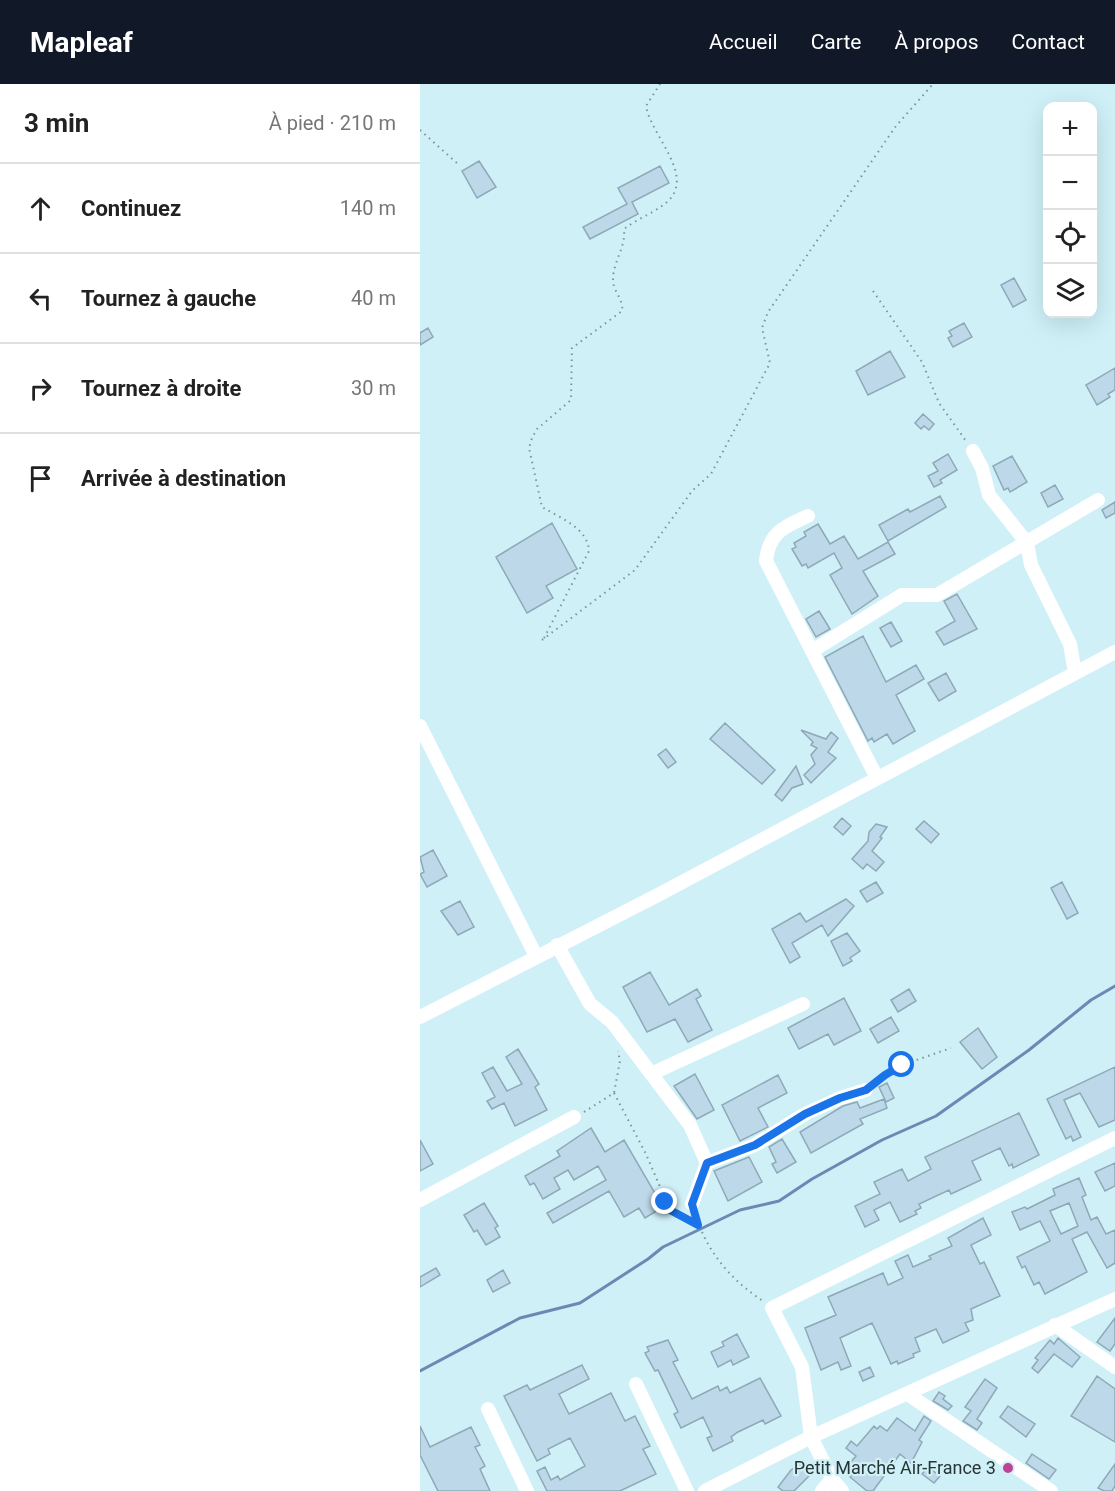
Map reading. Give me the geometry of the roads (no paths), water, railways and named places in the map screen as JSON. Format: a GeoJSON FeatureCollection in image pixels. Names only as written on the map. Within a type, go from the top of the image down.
{"type":"FeatureCollection","features":[{"type":"Feature","properties":{"kind":"street"},"geometry":{"type":"LineString","coordinates":[[973,451],[982,468],[990,495],[1027,543],[1031,565],[1070,644],[1075,673]]}},
{"type":"Feature","properties":{"kind":"street"},"geometry":{"type":"LineString","coordinates":[[812,651],[902,595],[937,595],[1098,500]]}},
{"type":"Feature","properties":{"kind":"street"},"geometry":{"type":"LineString","coordinates":[[808,516],[776,532],[768,546],[766,561],[877,778]]}},
{"type":"Feature","properties":{"kind":"street"},"geometry":{"type":"LineString","coordinates":[[420,1017],[656,896],[1115,652]]}},
{"type":"Feature","properties":{"kind":"street"},"geometry":{"type":"LineString","coordinates":[[420,726],[536,956]]}},
{"type":"Feature","properties":{"kind":"street"},"geometry":{"type":"LineString","coordinates":[[557,945],[590,1004],[612,1022],[653,1073],[690,1125],[707,1163],[692,1204]]}},
{"type":"Feature","properties":{"kind":"street"},"geometry":{"type":"LineString","coordinates":[[653,1073],[803,1004]]}},
{"type":"Feature","properties":{"kind":"street"},"geometry":{"type":"LineString","coordinates":[[707,1163],[755,1145],[805,1114],[840,1098],[866,1090]]}},
{"type":"Feature","properties":{"kind":"street"},"geometry":{"type":"LineString","coordinates":[[420,1200],[574,1117]]}},
{"type":"Feature","properties":{"kind":"street"},"geometry":{"type":"LineString","coordinates":[[842,1491],[832,1479],[811,1437],[802,1367],[772,1308],[1115,1138]]}},
{"type":"Feature","properties":{"kind":"street"},"geometry":{"type":"LineString","coordinates":[[705,1491],[811,1437],[909,1395],[1115,1299]]}},
{"type":"Feature","properties":{"kind":"street"},"geometry":{"type":"LineString","coordinates":[[1055,1325],[1115,1367]]}},
{"type":"Feature","properties":{"kind":"street"},"geometry":{"type":"LineString","coordinates":[[636,1383],[687,1491]]}},
{"type":"Feature","properties":{"kind":"street"},"geometry":{"type":"LineString","coordinates":[[909,1395],[1051,1491]]}},
{"type":"Feature","properties":{"kind":"street"},"geometry":{"type":"LineString","coordinates":[[488,1409],[527,1491]]}},
{"type":"Feature","properties":{"kind":"street"},"geometry":{"type":"LineString","coordinates":[[822,1491],[832,1479]]}},
{"type":"Feature","properties":{"kind":"waterway"},"geometry":{"type":"LineString","coordinates":[[420,1371],[520,1318],[580,1303],[663,1247],[740,1210],[779,1201],[812,1179],[882,1140],[936,1116],[1029,1050],[1091,1000],[1115,986]]}},
{"type":"Feature","properties":{"kind":"place","name":"Petit Marché Air-France 3"},"geometry":{"type":"Point","coordinates":[1008,1468]}}]}
